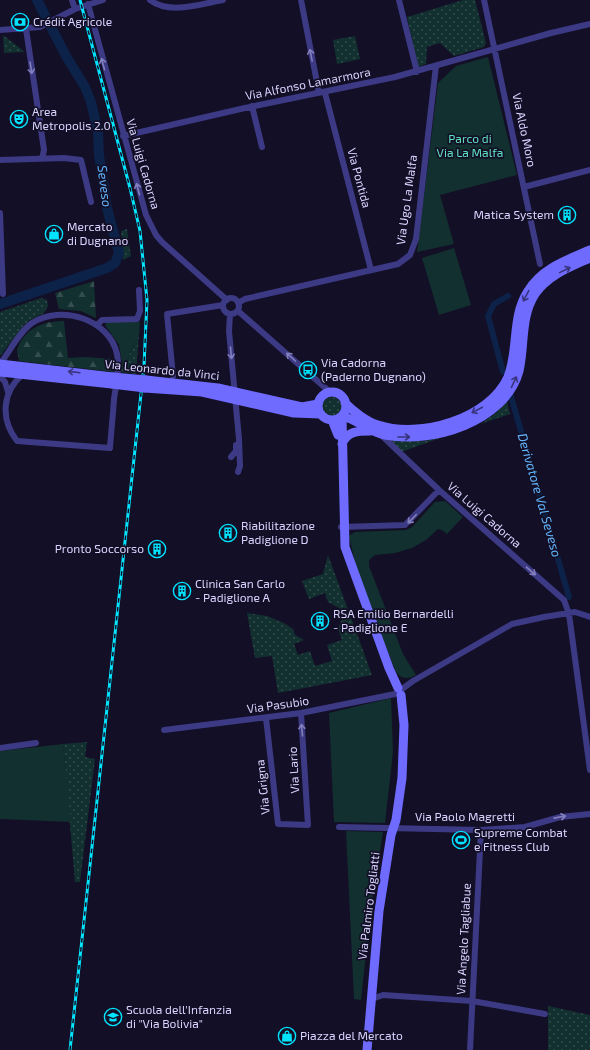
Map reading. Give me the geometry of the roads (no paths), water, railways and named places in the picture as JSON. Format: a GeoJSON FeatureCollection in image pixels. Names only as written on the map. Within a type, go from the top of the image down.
{"type":"FeatureCollection","features":[{"type":"Feature","properties":{"kind":"main road"},"geometry":{"type":"LineString","coordinates":[[590,250],[549,269],[527,292],[520,309],[509,373],[497,394],[484,407],[475,412],[445,423],[409,429],[376,425],[346,403],[339,394],[330,392],[324,395],[318,404],[321,414],[325,418],[332,420],[342,416],[355,420],[370,431],[380,434],[409,437],[433,434],[478,419],[496,407],[510,390],[518,371],[526,319],[535,294],[554,276],[590,258]]}},
{"type":"Feature","properties":{"kind":"main road","name":"Via Leonardo da Vinci"},"geometry":{"type":"LineString","coordinates":[[0,364],[114,384]]}},
{"type":"Feature","properties":{"kind":"main road","name":"Via Leonardo da Vinci"},"geometry":{"type":"LineString","coordinates":[[0,372],[114,384],[145,384],[235,395],[297,406],[311,406],[318,404]]}},
{"type":"Feature","properties":{"kind":"main road","name":"Via Leonardo da Vinci"},"geometry":{"type":"LineString","coordinates":[[235,395],[294,413],[321,414]]}},
{"type":"Feature","properties":{"kind":"main road"},"geometry":{"type":"LineString","coordinates":[[342,528],[342,416],[345,411],[346,403]]}},
{"type":"Feature","properties":{"kind":"main road"},"geometry":{"type":"LineString","coordinates":[[332,420],[335,425],[338,438],[342,528]]}},
{"type":"Feature","properties":{"kind":"main road"},"geometry":{"type":"LineString","coordinates":[[342,444],[345,437],[353,432],[370,431]]}},
{"type":"Feature","properties":{"kind":"main road","name":"Via Palmiro Togliatti"},"geometry":{"type":"LineString","coordinates":[[342,528],[348,559],[398,690],[401,742],[394,835],[382,911],[367,1050]]}},
{"type":"Feature","properties":{"kind":"main road","name":"Via Palmiro Togliatti"},"geometry":{"type":"LineString","coordinates":[[370,1050],[373,1007],[372,998]]}},
{"type":"Feature","properties":{"kind":"street"},"geometry":{"type":"LineString","coordinates":[[72,0],[75,9]]}},
{"type":"Feature","properties":{"kind":"street"},"geometry":{"type":"LineString","coordinates":[[0,30],[26,29],[46,25],[75,9],[103,0]]}},
{"type":"Feature","properties":{"kind":"street"},"geometry":{"type":"LineString","coordinates":[[150,0],[160,6],[169,8],[224,0]]}},
{"type":"Feature","properties":{"kind":"street","name":"Via Pontida"},"geometry":{"type":"LineString","coordinates":[[300,0],[322,93],[371,270]]}},
{"type":"Feature","properties":{"kind":"street"},"geometry":{"type":"LineString","coordinates":[[399,0],[417,72]]}},
{"type":"Feature","properties":{"kind":"street","name":"Via Aldo Moro"},"geometry":{"type":"LineString","coordinates":[[484,0],[496,49],[540,264]]}},
{"type":"Feature","properties":{"kind":"street","name":"Via Luigi Cadorna"},"geometry":{"type":"LineString","coordinates":[[88,4],[142,203],[151,226],[162,242],[225,302]]}},
{"type":"Feature","properties":{"kind":"street","name":"Via Alfonso Lamarmora"},"geometry":{"type":"LineString","coordinates":[[123,136],[252,106],[322,93],[417,72],[590,24]]}},
{"type":"Feature","properties":{"kind":"street"},"geometry":{"type":"LineString","coordinates":[[26,29],[44,150],[42,158]]}},
{"type":"Feature","properties":{"kind":"street","name":"Via Ugo La Malfa"},"geometry":{"type":"LineString","coordinates":[[238,303],[245,299],[398,264],[408,258],[413,248],[436,66]]}},
{"type":"Feature","properties":{"kind":"street"},"geometry":{"type":"LineString","coordinates":[[252,106],[262,147]]}},
{"type":"Feature","properties":{"kind":"street"},"geometry":{"type":"LineString","coordinates":[[0,160],[42,158],[81,160],[91,202]]}},
{"type":"Feature","properties":{"kind":"street"},"geometry":{"type":"LineString","coordinates":[[524,186],[590,170]]}},
{"type":"Feature","properties":{"kind":"street"},"geometry":{"type":"LineString","coordinates":[[0,213],[3,294]]}},
{"type":"Feature","properties":{"kind":"street"},"geometry":{"type":"LineString","coordinates":[[98,324],[102,320],[137,319],[140,311],[139,290]]}},
{"type":"Feature","properties":{"kind":"street"},"geometry":{"type":"LineString","coordinates":[[173,376],[167,314],[225,302],[232,298],[238,303],[238,311],[330,392]]}},
{"type":"Feature","properties":{"kind":"street"},"geometry":{"type":"LineString","coordinates":[[225,302],[224,310],[230,314]]}},
{"type":"Feature","properties":{"kind":"street"},"geometry":{"type":"LineString","coordinates":[[230,314],[238,311]]}},
{"type":"Feature","properties":{"kind":"street"},"geometry":{"type":"LineString","coordinates":[[230,314],[229,331],[237,409],[240,466],[238,472]]}},
{"type":"Feature","properties":{"kind":"street"},"geometry":{"type":"LineString","coordinates":[[0,364],[28,327],[43,318],[66,316],[92,321],[98,324],[108,336],[116,352],[118,362],[114,384]]}},
{"type":"Feature","properties":{"kind":"street"},"geometry":{"type":"LineString","coordinates":[[9,354],[8,360],[10,365]]}},
{"type":"Feature","properties":{"kind":"street"},"geometry":{"type":"LineString","coordinates":[[0,376],[8,392],[16,380],[23,374]]}},
{"type":"Feature","properties":{"kind":"street","name":"Via Leonardo da Vinci"},"geometry":{"type":"LineString","coordinates":[[8,392],[5,414],[17,441],[110,448],[114,384]]}},
{"type":"Feature","properties":{"kind":"street"},"geometry":{"type":"LineString","coordinates":[[231,457],[236,451],[233,414],[237,409]]}},
{"type":"Feature","properties":{"kind":"street","name":"Via Luigi Cadorna"},"geometry":{"type":"LineString","coordinates":[[380,434],[439,490],[564,600],[569,614],[590,770]]}},
{"type":"Feature","properties":{"kind":"street"},"geometry":{"type":"LineString","coordinates":[[342,528],[405,525],[439,490]]}},
{"type":"Feature","properties":{"kind":"street","name":"Via Pasubio"},"geometry":{"type":"LineString","coordinates":[[164,730],[301,713],[398,690],[512,624],[575,612],[590,617]]}},
{"type":"Feature","properties":{"kind":"street","name":"Via Lario"},"geometry":{"type":"LineString","coordinates":[[301,713],[308,825]]}},
{"type":"Feature","properties":{"kind":"street","name":"Via Grigna"},"geometry":{"type":"LineString","coordinates":[[266,718],[278,824],[308,825]]}},
{"type":"Feature","properties":{"kind":"street"},"geometry":{"type":"LineString","coordinates":[[0,748],[36,744]]}},
{"type":"Feature","properties":{"kind":"street","name":"Via Paolo Magretti"},"geometry":{"type":"LineString","coordinates":[[339,827],[481,830],[525,827],[560,817],[590,814]]}},
{"type":"Feature","properties":{"kind":"street","name":"Via Angelo Tagliabue"},"geometry":{"type":"LineString","coordinates":[[470,1050],[481,830]]}},
{"type":"Feature","properties":{"kind":"street"},"geometry":{"type":"LineString","coordinates":[[373,988],[383,995]]}},
{"type":"Feature","properties":{"kind":"street"},"geometry":{"type":"LineString","coordinates":[[372,998],[383,995],[472,1001],[545,1014]]}},
{"type":"Feature","properties":{"kind":"waterway","name":"Seveso"},"geometry":{"type":"LineString","coordinates":[[0,304],[107,268],[115,263],[119,253],[107,208],[99,155],[98,132],[91,102],[85,87],[66,56],[37,0]]}},
{"type":"Feature","properties":{"kind":"waterway","name":"Derivatore Val Seveso"},"geometry":{"type":"LineString","coordinates":[[503,372],[488,316],[494,304],[508,296]]}},
{"type":"Feature","properties":{"kind":"waterway","name":"Derivatore Val Seveso"},"geometry":{"type":"LineString","coordinates":[[510,393],[569,597]]}},
{"type":"Feature","properties":{"kind":"railway"},"geometry":{"type":"LineString","coordinates":[[70,1050],[144,366],[147,300],[140,231],[80,0]]}},
{"type":"Feature","properties":{"kind":"place","name":"Crédit Agricole"},"geometry":{"type":"Point","coordinates":[20,22]}},
{"type":"Feature","properties":{"kind":"place","name":"Area Metropolis 2.0"},"geometry":{"type":"Point","coordinates":[19,119]}},
{"type":"Feature","properties":{"kind":"place","name":"Matica System"},"geometry":{"type":"Point","coordinates":[567,215]}},
{"type":"Feature","properties":{"kind":"place","name":"Mercato di Dugnano"},"geometry":{"type":"Point","coordinates":[54,234]}},
{"type":"Feature","properties":{"kind":"place","name":"Via Cadorna (Paderno Dugnano)"},"geometry":{"type":"Point","coordinates":[308,370]}},
{"type":"Feature","properties":{"kind":"place","name":"Riabilitazione Padiglione D"},"geometry":{"type":"Point","coordinates":[228,533]}},
{"type":"Feature","properties":{"kind":"place","name":"Pronto Soccorso"},"geometry":{"type":"Point","coordinates":[157,549]}},
{"type":"Feature","properties":{"kind":"place","name":"Clinica San Carlo - Padiglione A"},"geometry":{"type":"Point","coordinates":[182,591]}},
{"type":"Feature","properties":{"kind":"place","name":"RSA Emilio Bernardelli - Padiglione E"},"geometry":{"type":"Point","coordinates":[320,621]}},
{"type":"Feature","properties":{"kind":"place","name":"Supreme Combat e Fitness Club"},"geometry":{"type":"Point","coordinates":[461,840]}},
{"type":"Feature","properties":{"kind":"place","name":"Scuola dell'Infanzia di \"Via Bolivia\""},"geometry":{"type":"Point","coordinates":[113,1017]}},
{"type":"Feature","properties":{"kind":"place","name":"Piazza del Mercato"},"geometry":{"type":"Point","coordinates":[287,1036]}},
{"type":"Feature","properties":{"kind":"park label","name":"Parco di Via La Malfa"},"geometry":{"type":"Point","coordinates":[470,146]}}]}
